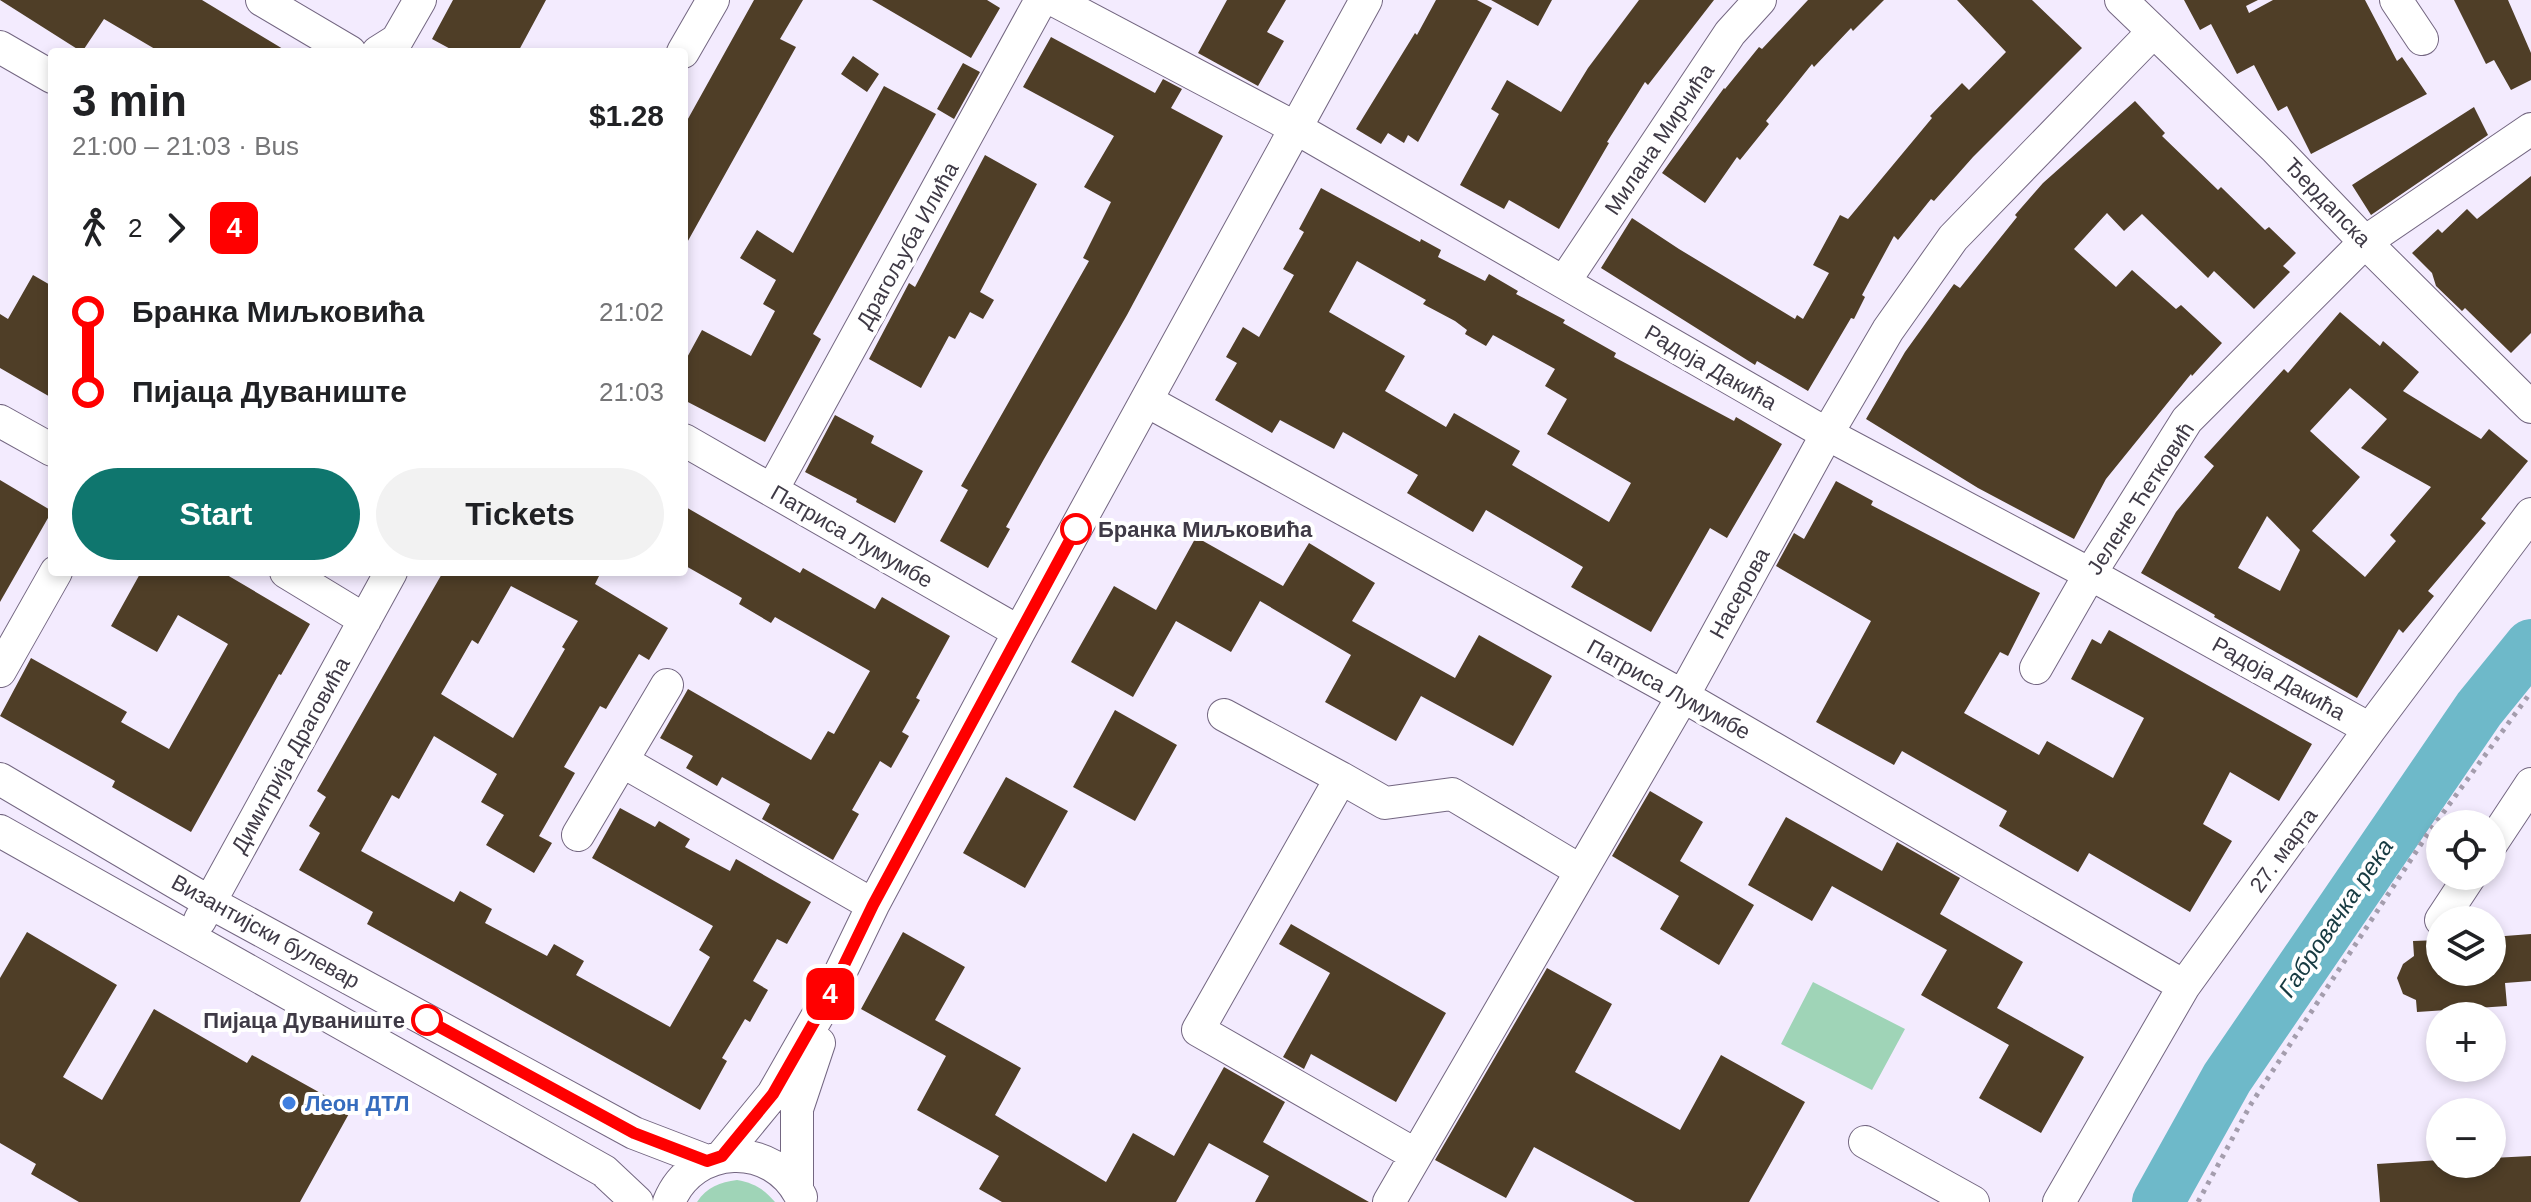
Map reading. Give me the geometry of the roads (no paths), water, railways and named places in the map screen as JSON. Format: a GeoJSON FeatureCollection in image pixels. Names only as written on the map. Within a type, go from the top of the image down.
{"type":"FeatureCollection","features":[{"type":"Feature","properties":{"kind":"street"},"geometry":{"type":"LineString","coordinates":[[262,0],[343,48]]}},
{"type":"Feature","properties":{"kind":"street"},"geometry":{"type":"LineString","coordinates":[[384,48],[397,40],[420,0]]}},
{"type":"Feature","properties":{"kind":"street"},"geometry":{"type":"LineString","coordinates":[[685,48],[713,0]]}},
{"type":"Feature","properties":{"kind":"street","name":"Драгољуба Илића"},"geometry":{"type":"LineString","coordinates":[[772,490],[1041,0]]}},
{"type":"Feature","properties":{"kind":"street","name":"Радоја Дакића"},"geometry":{"type":"LineString","coordinates":[[1054,0],[1294,127],[1827,434],[2090,574],[2370,729]]}},
{"type":"Feature","properties":{"kind":"street"},"geometry":{"type":"LineString","coordinates":[[669,1202],[679,1183],[714,1158],[773,1094],[830,994],[873,905],[1019,632],[1366,0]]}},
{"type":"Feature","properties":{"kind":"street","name":"Милана Мирчића"},"geometry":{"type":"LineString","coordinates":[[1564,282],[1730,33],[1760,0]]}},
{"type":"Feature","properties":{"kind":"street","name":"Ђердапска"},"geometry":{"type":"LineString","coordinates":[[2121,0],[2275,148],[2531,407]]}},
{"type":"Feature","properties":{"kind":"street"},"geometry":{"type":"LineString","coordinates":[[2396,0],[2422,39]]}},
{"type":"Feature","properties":{"kind":"street","name":"Насерова"},"geometry":{"type":"LineString","coordinates":[[1389,1202],[1683,696],[1888,330],[1953,238],[2153,32]]}},
{"type":"Feature","properties":{"kind":"street"},"geometry":{"type":"LineString","coordinates":[[0,47],[48,75]]}},
{"type":"Feature","properties":{"kind":"street","name":"Јелене Ћетковић"},"geometry":{"type":"LineString","coordinates":[[2036,668],[2090,574],[2187,420],[2365,242],[2531,129]]}},
{"type":"Feature","properties":{"kind":"street","name":"Патриса Лумумбе"},"geometry":{"type":"LineString","coordinates":[[1147,401],[1683,696],[2184,986]]}},
{"type":"Feature","properties":{"kind":"street"},"geometry":{"type":"LineString","coordinates":[[0,421],[48,448]]}},
{"type":"Feature","properties":{"kind":"street","name":"Патриса Лумумбе"},"geometry":{"type":"LineString","coordinates":[[688,442],[1019,632]]}},
{"type":"Feature","properties":{"kind":"street","name":"27. марта"},"geometry":{"type":"LineString","coordinates":[[2059,1202],[2184,986],[2531,514]]}},
{"type":"Feature","properties":{"kind":"street"},"geometry":{"type":"LineString","coordinates":[[0,671],[54,576]]}},
{"type":"Feature","properties":{"kind":"street"},"geometry":{"type":"LineString","coordinates":[[293,576],[365,620]]}},
{"type":"Feature","properties":{"kind":"street","name":"Димитрија Драговића"},"geometry":{"type":"LineString","coordinates":[[191,939],[389,576]]}},
{"type":"Feature","properties":{"kind":"street"},"geometry":{"type":"LineString","coordinates":[[578,835],[667,685]]}},
{"type":"Feature","properties":{"kind":"street"},"geometry":{"type":"LineString","coordinates":[[1224,715],[1385,803],[1452,794],[1581,871]]}},
{"type":"Feature","properties":{"kind":"street"},"geometry":{"type":"LineString","coordinates":[[622,761],[873,905]]}},
{"type":"Feature","properties":{"kind":"street"},"geometry":{"type":"LineString","coordinates":[[1341,778],[1198,1030],[1416,1155]]}},
{"type":"Feature","properties":{"kind":"street","name":"Византијски булевар"},"geometry":{"type":"LineString","coordinates":[[0,779],[209,902],[634,1133],[714,1158],[744,1155],[764,1161],[783,1172],[800,1195]]}},
{"type":"Feature","properties":{"kind":"street"},"geometry":{"type":"LineString","coordinates":[[2506,822],[2531,784]]}},
{"type":"Feature","properties":{"kind":"street","name":"Византијски булевар"},"geometry":{"type":"LineString","coordinates":[[0,831],[610,1175],[637,1202]]}},
{"type":"Feature","properties":{"kind":"street"},"geometry":{"type":"LineString","coordinates":[[800,1195],[797,1109],[821,1037],[830,994]]}},
{"type":"Feature","properties":{"kind":"street"},"geometry":{"type":"LineString","coordinates":[[1865,1142],[1973,1202]]}},
{"type":"Feature","properties":{"kind":"waterway","name":"Габровачка река"},"geometry":{"type":"LineString","coordinates":[[2158,1202],[2227,1078],[2479,709],[2531,645]]}},
{"type":"Feature","properties":{"kind":"place","name":"Бранка Миљковића"},"geometry":{"type":"Point","coordinates":[1076,529]}},
{"type":"Feature","properties":{"kind":"place","name":"Пијаца Дуваниште"},"geometry":{"type":"Point","coordinates":[427,1020]}},
{"type":"Feature","properties":{"kind":"place","name":"Леон ДТЛ"},"geometry":{"type":"Point","coordinates":[289,1103]}}]}
